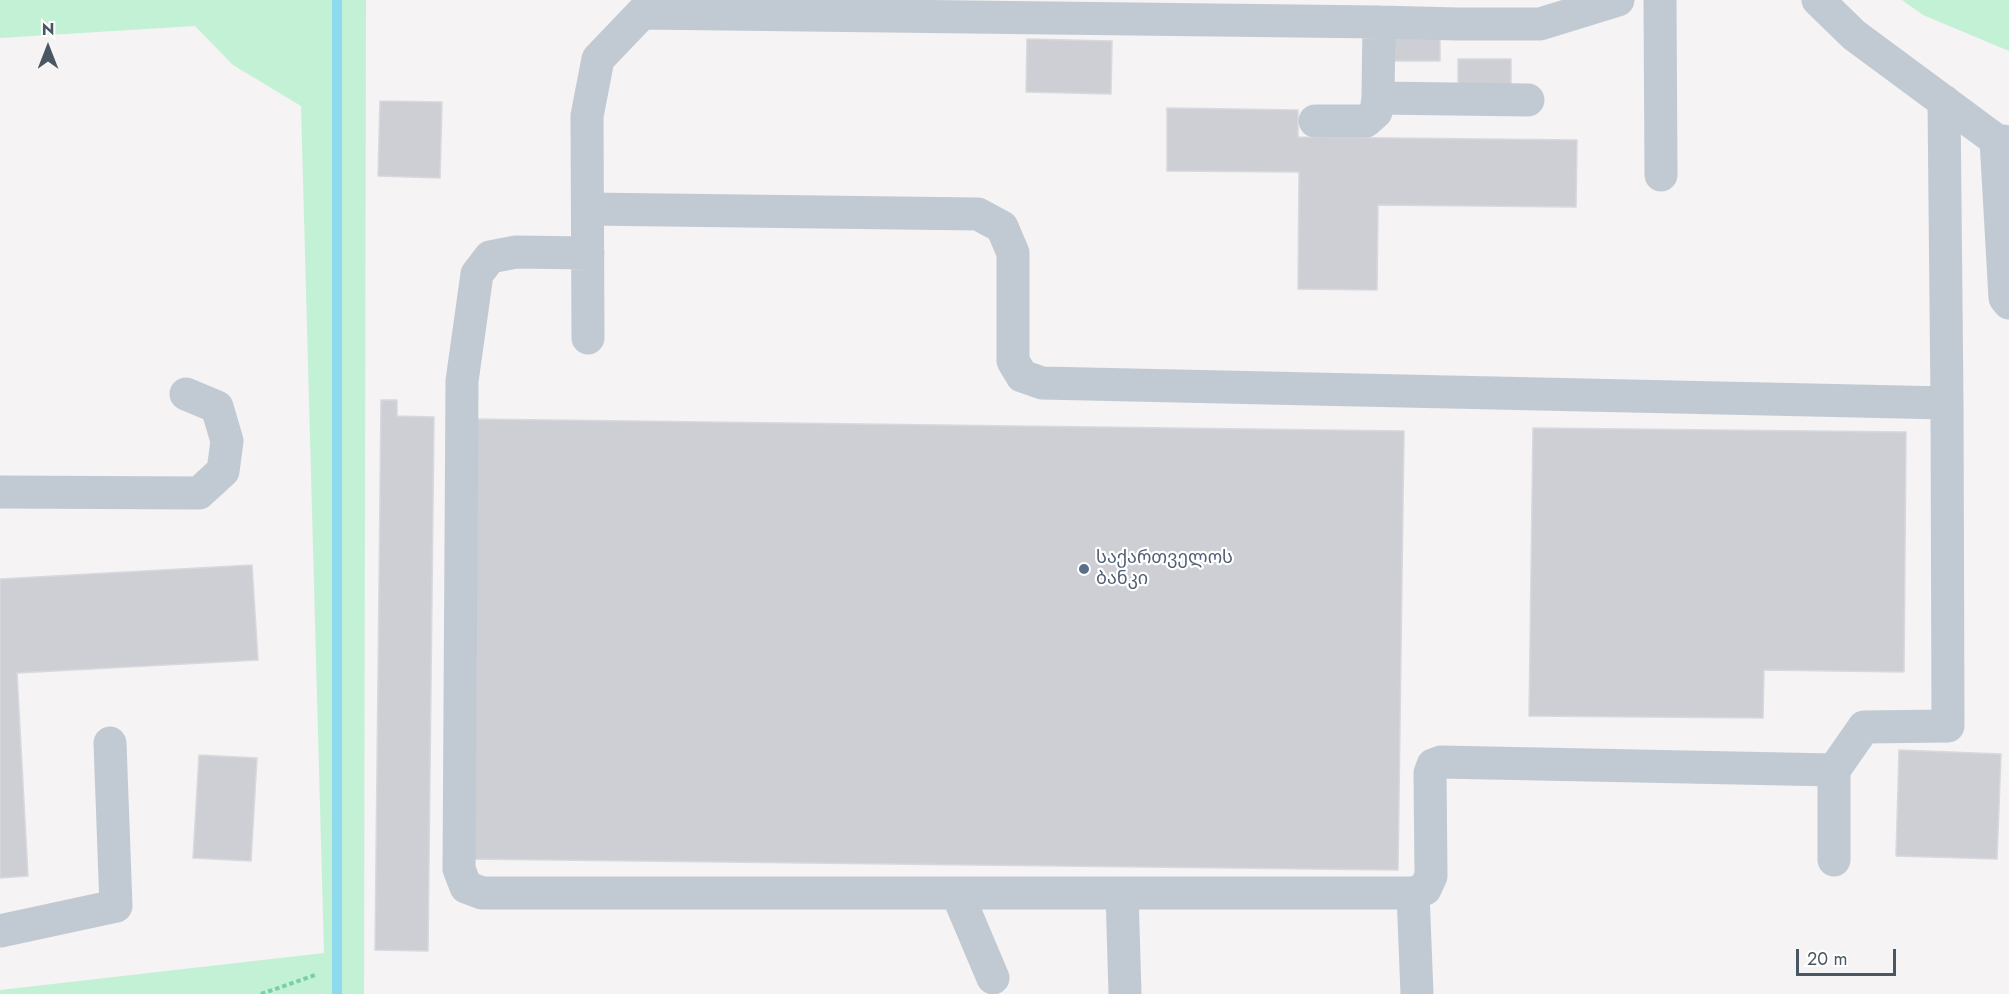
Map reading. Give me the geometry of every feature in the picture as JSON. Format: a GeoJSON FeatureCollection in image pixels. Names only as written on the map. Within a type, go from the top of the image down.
{"type":"FeatureCollection","features":[{"type":"Feature","properties":{"kind":"lane"},"geometry":{"type":"LineString","coordinates":[[588,338],[587,116],[598,59],[642,13],[1540,24],[1618,0]]}},
{"type":"Feature","properties":{"kind":"lane"},"geometry":{"type":"LineString","coordinates":[[1660,0],[1661,175]]}},
{"type":"Feature","properties":{"kind":"lane"},"geometry":{"type":"LineString","coordinates":[[1818,0],[1854,34],[2002,141],[2005,298],[2009,303]]}},
{"type":"Feature","properties":{"kind":"lane"},"geometry":{"type":"LineString","coordinates":[[1315,121],[1366,121],[1376,112],[1379,22]]}},
{"type":"Feature","properties":{"kind":"lane"},"geometry":{"type":"LineString","coordinates":[[1378,98],[1528,100]]}},
{"type":"Feature","properties":{"kind":"lane"},"geometry":{"type":"LineString","coordinates":[[1834,860],[1834,770],[1864,727],[1948,726],[1944,101]]}},
{"type":"Feature","properties":{"kind":"lane"},"geometry":{"type":"LineString","coordinates":[[588,209],[978,214],[1002,227],[1013,253],[1013,360],[1022,376],[1042,384],[1947,403]]}},
{"type":"Feature","properties":{"kind":"lane"},"geometry":{"type":"LineString","coordinates":[[588,253],[516,252],[490,257],[477,274],[462,381],[459,869],[466,887],[482,893],[1413,893],[1425,889],[1431,876],[1430,773],[1433,765],[1441,762],[1834,770]]}},
{"type":"Feature","properties":{"kind":"lane"},"geometry":{"type":"LineString","coordinates":[[0,492],[199,493],[222,471],[227,441],[217,407],[186,394]]}},
{"type":"Feature","properties":{"kind":"lane"},"geometry":{"type":"LineString","coordinates":[[0,931],[116,906],[110,742]]}},
{"type":"Feature","properties":{"kind":"lane"},"geometry":{"type":"LineString","coordinates":[[957,893],[993,978]]}},
{"type":"Feature","properties":{"kind":"lane"},"geometry":{"type":"LineString","coordinates":[[1122,893],[1125,994]]}},
{"type":"Feature","properties":{"kind":"lane"},"geometry":{"type":"LineString","coordinates":[[1413,893],[1418,994]]}},
{"type":"Feature","properties":{"kind":"path"},"geometry":{"type":"LineString","coordinates":[[261,994],[315,975]]}},
{"type":"Feature","properties":{"kind":"green space"},"geometry":{"type":"Polygon","coordinates":[[[0,0],[366,0],[364,994],[0,994],[0,990],[324,953],[301,106],[233,65],[195,26],[0,38],[0,0]]]}},
{"type":"Feature","properties":{"kind":"green space"},"geometry":{"type":"Polygon","coordinates":[[[1902,0],[2009,0],[2009,51],[1923,15],[1902,0]]]}},
{"type":"Feature","properties":{"kind":"building"},"geometry":{"type":"Polygon","coordinates":[[[1440,37],[1440,61],[1388,61],[1387,38],[1440,37]]]}},
{"type":"Feature","properties":{"kind":"building"},"geometry":{"type":"Polygon","coordinates":[[[1027,39],[1112,41],[1111,94],[1026,92],[1027,39]]]}},
{"type":"Feature","properties":{"kind":"building"},"geometry":{"type":"Polygon","coordinates":[[[1458,59],[1511,59],[1511,88],[1458,88],[1458,59]]]}},
{"type":"Feature","properties":{"kind":"building"},"geometry":{"type":"Polygon","coordinates":[[[380,101],[442,102],[440,178],[378,176],[380,101]]]}},
{"type":"Feature","properties":{"kind":"building"},"geometry":{"type":"Polygon","coordinates":[[[1167,108],[1298,110],[1298,137],[1577,140],[1576,207],[1378,205],[1377,290],[1298,289],[1299,172],[1167,171],[1167,108]]]}},
{"type":"Feature","properties":{"kind":"building"},"geometry":{"type":"Polygon","coordinates":[[[381,400],[397,400],[397,416],[434,417],[428,951],[375,950],[381,400]]]}},
{"type":"Feature","properties":{"kind":"building"},"geometry":{"type":"Polygon","coordinates":[[[474,419],[1404,431],[1398,870],[469,859],[474,419]]]}},
{"type":"Feature","properties":{"kind":"building"},"geometry":{"type":"Polygon","coordinates":[[[1533,428],[1906,432],[1904,672],[1764,670],[1763,718],[1529,716],[1533,428]]]}},
{"type":"Feature","properties":{"kind":"building"},"geometry":{"type":"Polygon","coordinates":[[[252,565],[258,660],[17,673],[28,876],[0,878],[0,579],[252,565]]]}},
{"type":"Feature","properties":{"kind":"building"},"geometry":{"type":"Polygon","coordinates":[[[1899,750],[2001,754],[1997,859],[1896,856],[1899,750]]]}},
{"type":"Feature","properties":{"kind":"building"},"geometry":{"type":"Polygon","coordinates":[[[199,755],[257,758],[251,861],[193,858],[199,755]]]}},
{"type":"Feature","properties":{"kind":"waterway"},"geometry":{"type":"LineString","coordinates":[[337,0],[337,994]]}},
{"type":"Feature","properties":{"kind":"place","name":"საქართველოს ბანკი"},"geometry":{"type":"Point","coordinates":[1084,569]}}]}
